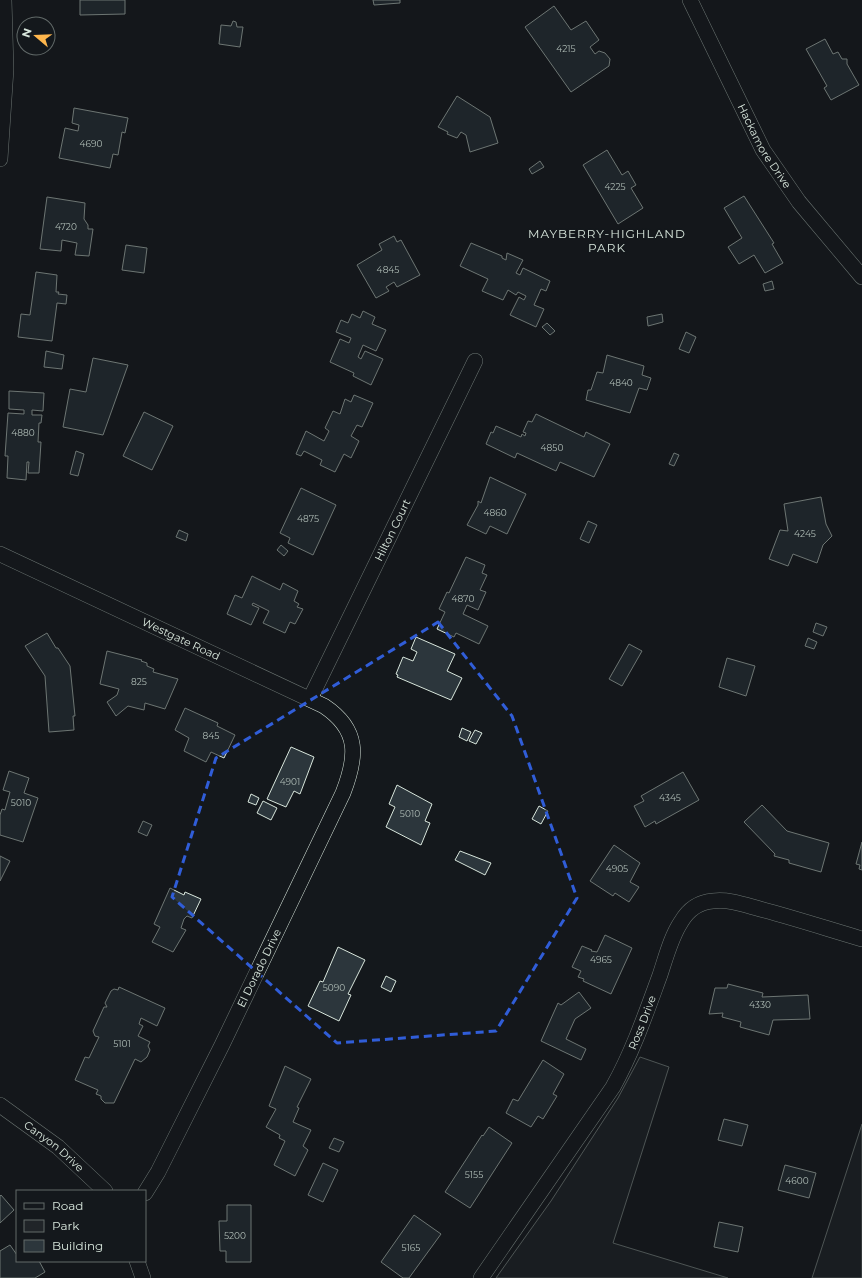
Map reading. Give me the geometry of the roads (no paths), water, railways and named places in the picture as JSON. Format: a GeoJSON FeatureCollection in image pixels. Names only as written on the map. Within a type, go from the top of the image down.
{"type":"FeatureCollection","features":[{"type":"Feature","properties":{"kind":"street"},"geometry":{"type":"LineString","coordinates":[[0,159],[6,69],[4,0]]}},
{"type":"Feature","properties":{"kind":"street","name":"Hackamore Drive"},"geometry":{"type":"LineString","coordinates":[[690,0],[763,150],[799,202],[862,277]]}},
{"type":"Feature","properties":{"kind":"street","name":"Hilton Court"},"geometry":{"type":"LineString","coordinates":[[310,699],[475,361]]}},
{"type":"Feature","properties":{"kind":"street","name":"Westgate Road"},"geometry":{"type":"LineString","coordinates":[[0,554],[310,699],[335,713],[344,723],[351,736]]}},
{"type":"Feature","properties":{"kind":"street","name":"El Dorado Drive"},"geometry":{"type":"LineString","coordinates":[[146,1191],[158,1172],[222,1045],[343,793],[352,762],[351,736]]}},
{"type":"Feature","properties":{"kind":"street","name":"Ross Drive"},"geometry":{"type":"LineString","coordinates":[[481,1278],[613,1087],[626,1064],[673,939],[681,921],[690,911],[699,904],[712,901],[728,901],[862,939]]}},
{"type":"Feature","properties":{"kind":"street","name":"Canyon Drive"},"geometry":{"type":"LineString","coordinates":[[0,1105],[58,1147],[103,1190]]}},
{"type":"Feature","properties":{"kind":"street"},"geometry":{"type":"LineString","coordinates":[[137,1262],[143,1278]]}},
{"type":"Feature","properties":{"kind":"district","name":"MAYBERRY-HIGHLAND PARK"},"geometry":{"type":"Point","coordinates":[607,241]}}]}
